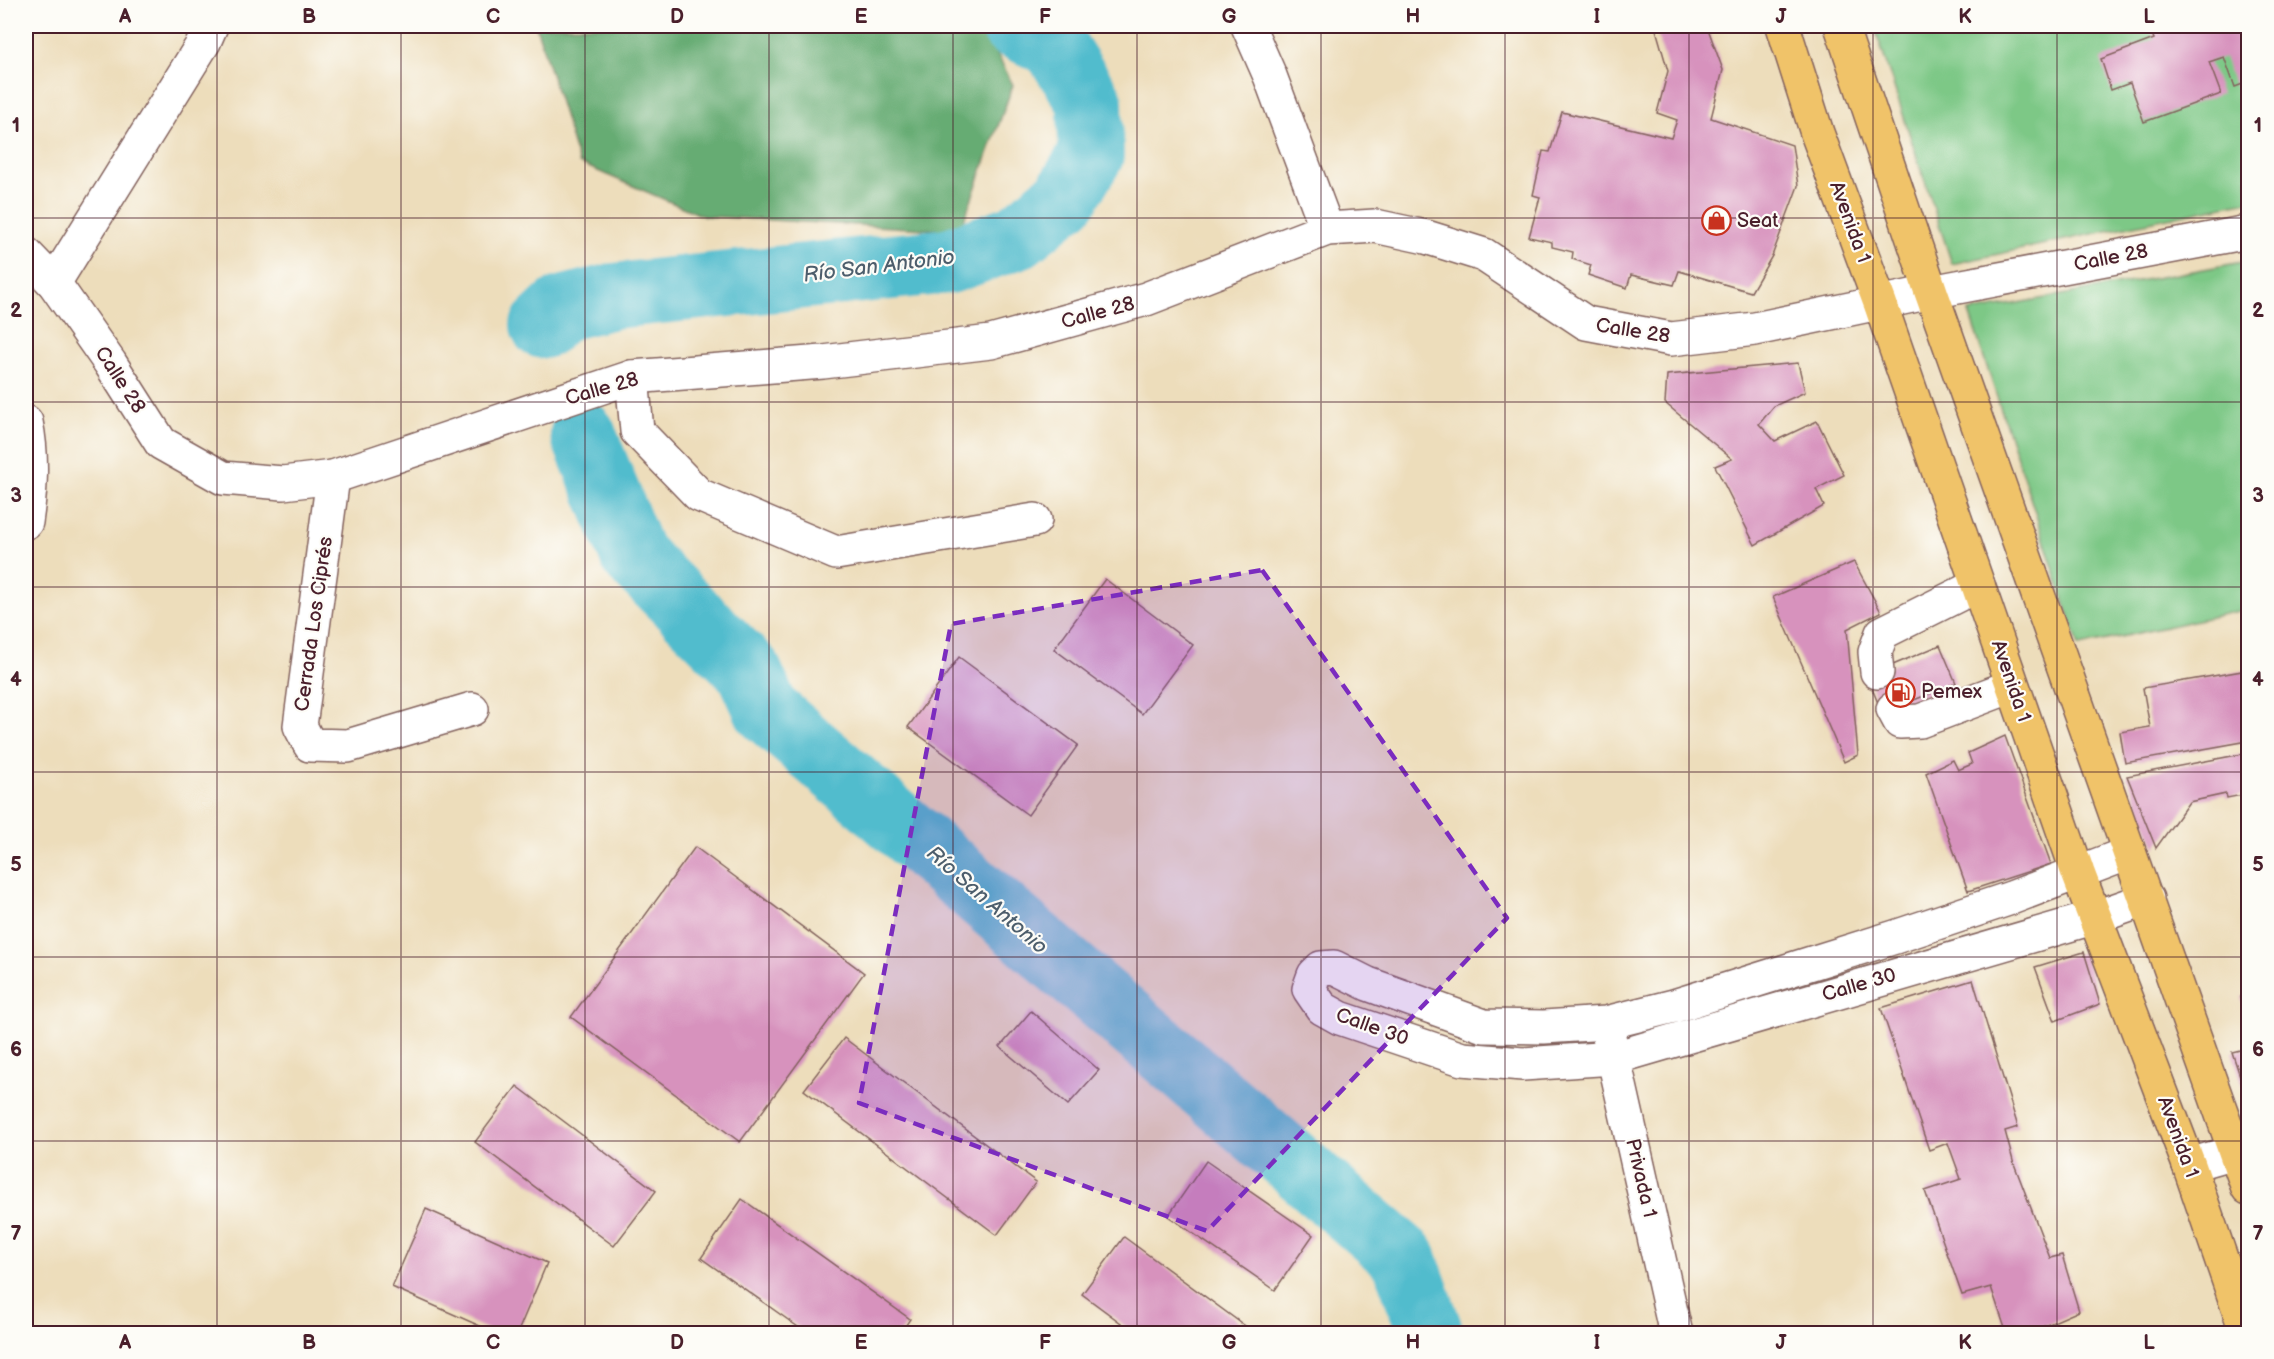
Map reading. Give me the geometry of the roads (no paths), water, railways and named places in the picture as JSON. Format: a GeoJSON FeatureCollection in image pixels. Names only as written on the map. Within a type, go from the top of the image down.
{"type":"FeatureCollection","features":[{"type":"Feature","properties":{"kind":"main road","name":"Avenida 1"},"geometry":{"type":"LineString","coordinates":[[1783,26],[1817,133],[1880,303],[2078,873],[2189,1165],[2247,1334]]}},
{"type":"Feature","properties":{"kind":"main road"},"geometry":{"type":"LineString","coordinates":[[1841,26],[1931,292],[2129,853],[2242,1150],[2248,1188]]}},
{"type":"Feature","properties":{"kind":"street"},"geometry":{"type":"LineString","coordinates":[[54,283],[204,42],[211,26]]}},
{"type":"Feature","properties":{"kind":"street"},"geometry":{"type":"LineString","coordinates":[[1248,26],[1270,76],[1327,229]]}},
{"type":"Feature","properties":{"kind":"street","name":"Calle 28"},"geometry":{"type":"LineString","coordinates":[[26,254],[54,283],[110,363],[161,443],[223,478],[283,483],[333,477],[632,377],[823,362],[991,342],[1146,299],[1327,229],[1375,226],[1426,237],[1484,255],[1586,323],[1671,339],[1755,329],[1931,292],[2248,232]]}},
{"type":"Feature","properties":{"kind":"street"},"geometry":{"type":"LineString","coordinates":[[632,377],[637,431],[699,495],[836,553],[1035,520]]}},
{"type":"Feature","properties":{"kind":"street"},"geometry":{"type":"LineString","coordinates":[[26,422],[31,446],[30,495],[26,522]]}},
{"type":"Feature","properties":{"kind":"street","name":"Cerrada Los Ciprés"},"geometry":{"type":"LineString","coordinates":[[333,477],[300,726],[310,745],[348,746],[472,709]]}},
{"type":"Feature","properties":{"kind":"street"},"geometry":{"type":"LineString","coordinates":[[1877,672],[1875,652],[1882,633],[1977,585]]}},
{"type":"Feature","properties":{"kind":"street"},"geometry":{"type":"LineString","coordinates":[[1893,709],[1899,722],[1920,721],[2012,686]]}},
{"type":"Feature","properties":{"kind":"street","name":"Calle 30"},"geometry":{"type":"LineString","coordinates":[[2129,853],[1895,938],[1674,1006],[1606,1023],[1544,1027],[1484,1026],[1368,984],[1334,967],[1321,968],[1314,975],[1309,989],[1322,1008],[1340,1018],[1461,1059],[1523,1064],[1614,1058],[2096,917],[2147,899]]}},
{"type":"Feature","properties":{"kind":"street","name":"Privada 1"},"geometry":{"type":"LineString","coordinates":[[1606,1023],[1676,1334]]}},
{"type":"Feature","properties":{"kind":"street"},"geometry":{"type":"LineString","coordinates":[[2189,1165],[2242,1150]]}},
{"type":"Feature","properties":{"kind":"waterway","name":"Río San Antonio"},"geometry":{"type":"LineString","coordinates":[[543,326],[561,309],[613,296],[949,261],[1018,236],[1065,198],[1091,155],[1090,102],[1054,45],[1014,26]]}},
{"type":"Feature","properties":{"kind":"waterway","name":"Río San Antonio"},"geometry":{"type":"LineString","coordinates":[[583,434],[633,556],[749,671],[767,711],[1404,1258],[1431,1334]]}},
{"type":"Feature","properties":{"kind":"place","name":"Seat"},"geometry":{"type":"Point","coordinates":[1716,221]}},
{"type":"Feature","properties":{"kind":"place","name":"Pemex"},"geometry":{"type":"Point","coordinates":[1900,692]}}]}
